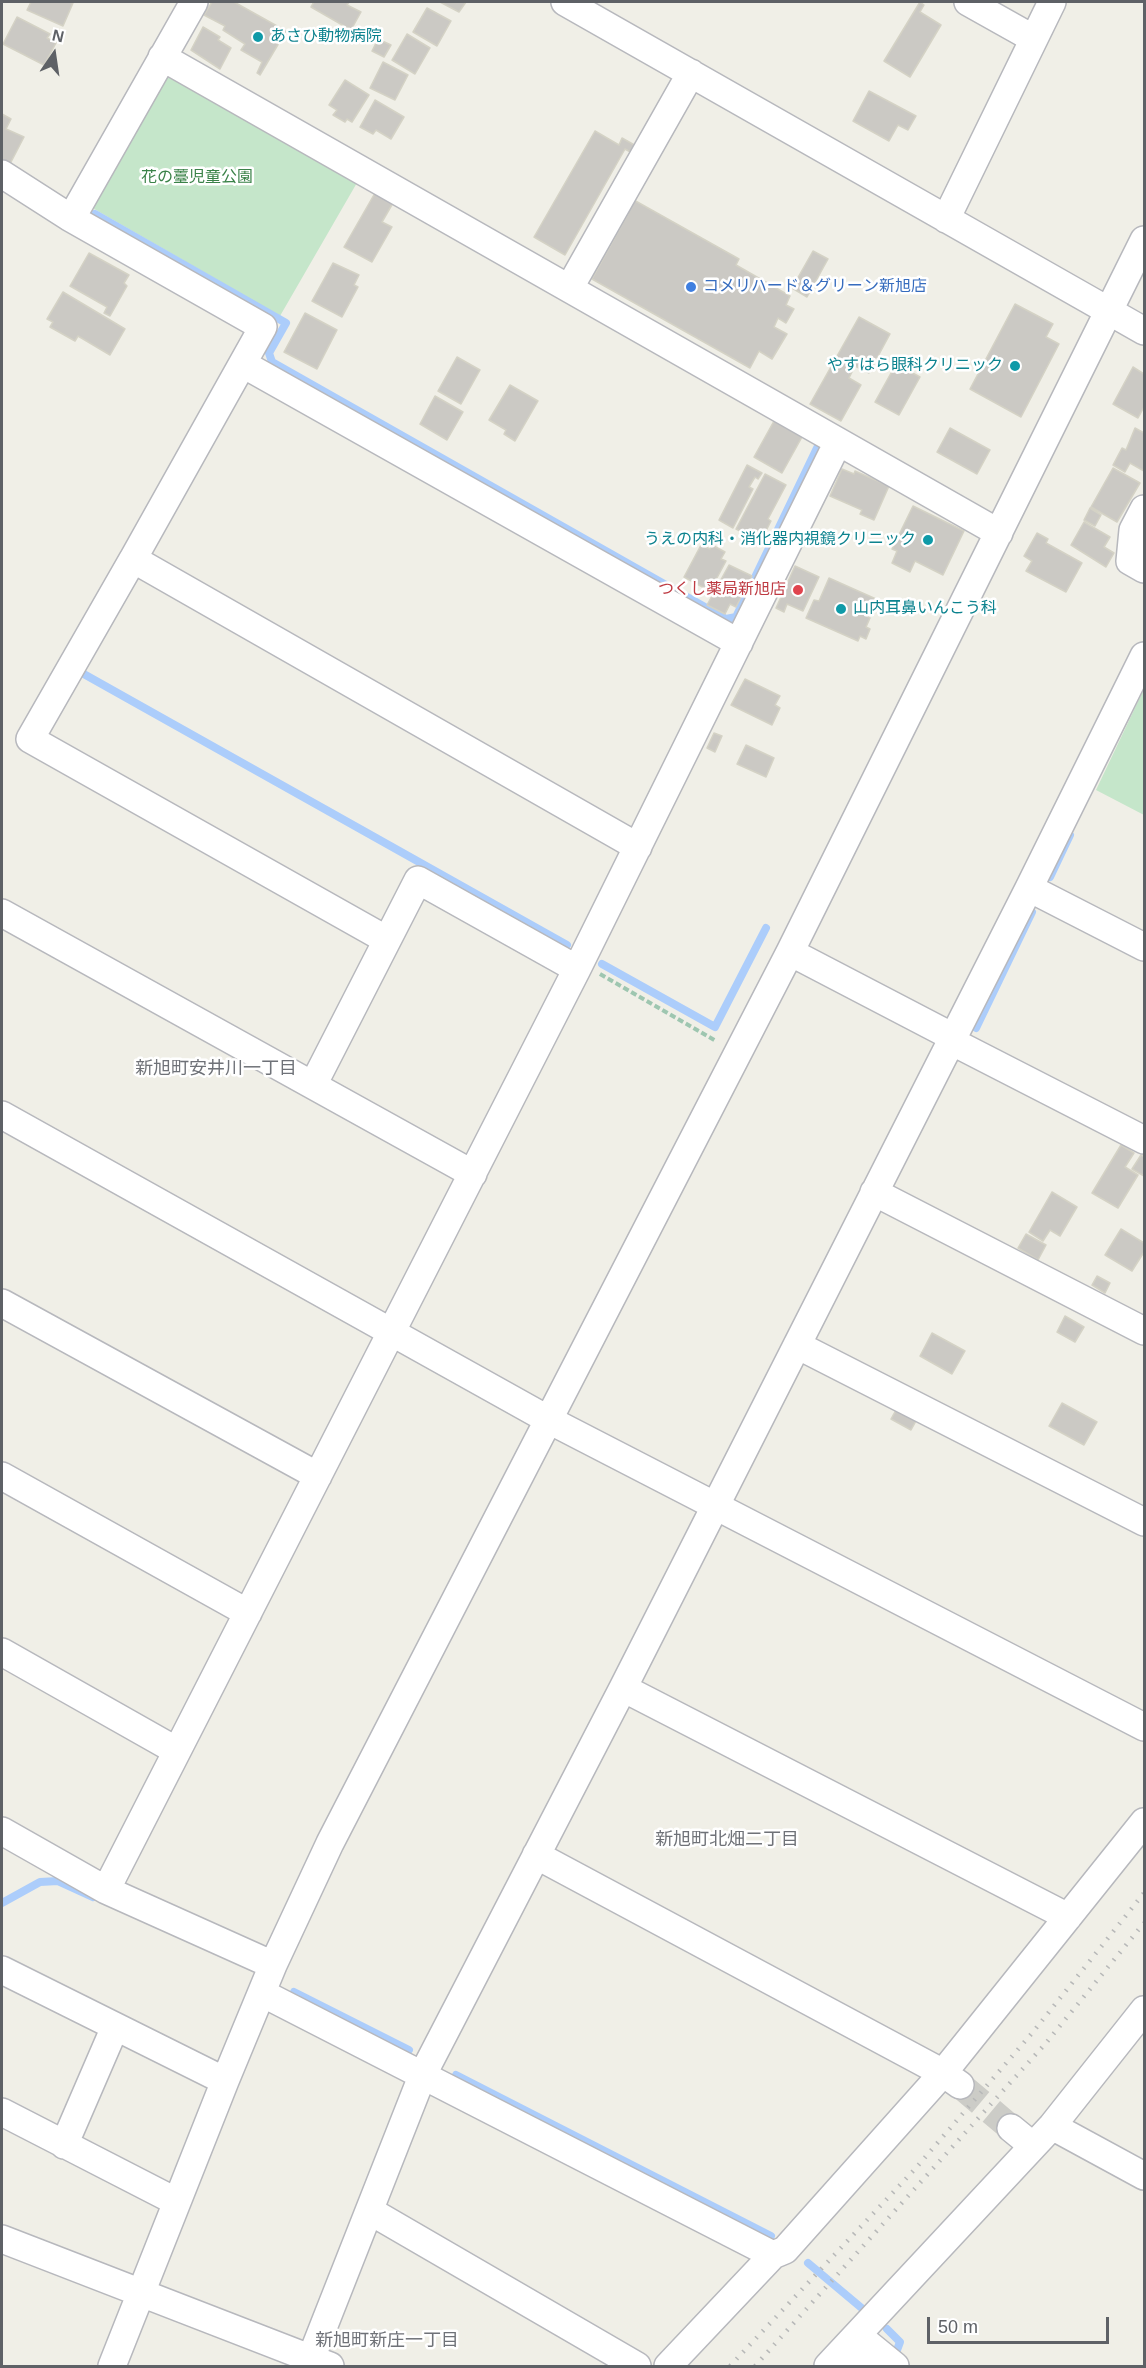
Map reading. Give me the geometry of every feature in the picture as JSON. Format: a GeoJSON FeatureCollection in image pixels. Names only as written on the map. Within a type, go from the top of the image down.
{"type":"FeatureCollection","features":[{"type":"Feature","properties":{"kind":"street"},"geometry":{"type":"LineString","coordinates":[[72,217],[194,2]]}},
{"type":"Feature","properties":{"kind":"street"},"geometry":{"type":"LineString","coordinates":[[565,2],[1144,331]]}},
{"type":"Feature","properties":{"kind":"street"},"geometry":{"type":"LineString","coordinates":[[968,2],[1034,39]]}},
{"type":"Feature","properties":{"kind":"street"},"geometry":{"type":"LineString","coordinates":[[946,219],[1052,2]]}},
{"type":"Feature","properties":{"kind":"street"},"geometry":{"type":"LineString","coordinates":[[162,57],[999,533]]}},
{"type":"Feature","properties":{"kind":"street"},"geometry":{"type":"LineString","coordinates":[[570,287],[691,73]]}},
{"type":"Feature","properties":{"kind":"street"},"geometry":{"type":"LineString","coordinates":[[2,174],[263,327],[30,740],[387,940]]}},
{"type":"Feature","properties":{"kind":"street"},"geometry":{"type":"LineString","coordinates":[[112,2367],[273,1965],[330,1843],[790,952],[1144,240]]}},
{"type":"Feature","properties":{"kind":"street"},"geometry":{"type":"LineString","coordinates":[[243,364],[739,643]]}},
{"type":"Feature","properties":{"kind":"street"},"geometry":{"type":"LineString","coordinates":[[106,1890],[579,966],[838,442]]}},
{"type":"Feature","properties":{"kind":"street"},"geometry":{"type":"LineString","coordinates":[[1144,509],[1132,530],[1130,561],[1144,570]]}},
{"type":"Feature","properties":{"kind":"street"},"geometry":{"type":"LineString","coordinates":[[133,559],[638,847]]}},
{"type":"Feature","properties":{"kind":"street"},"geometry":{"type":"LineString","coordinates":[[2,2239],[141,2291],[316,2364],[370,2211],[423,2074],[623,1688],[1029,888],[1144,656]]}},
{"type":"Feature","properties":{"kind":"street"},"geometry":{"type":"LineString","coordinates":[[313,1085],[418,880],[579,966]]}},
{"type":"Feature","properties":{"kind":"street"},"geometry":{"type":"LineString","coordinates":[[1029,888],[1144,947]]}},
{"type":"Feature","properties":{"kind":"street"},"geometry":{"type":"LineString","coordinates":[[2,913],[473,1174]]}},
{"type":"Feature","properties":{"kind":"street"},"geometry":{"type":"LineString","coordinates":[[790,952],[1144,1140]]}},
{"type":"Feature","properties":{"kind":"street"},"geometry":{"type":"LineString","coordinates":[[2,1114],[549,1420],[1141,1715]]}},
{"type":"Feature","properties":{"kind":"street"},"geometry":{"type":"LineString","coordinates":[[874,1192],[1144,1331]]}},
{"type":"Feature","properties":{"kind":"street"},"geometry":{"type":"LineString","coordinates":[[2,1303],[318,1476]]}},
{"type":"Feature","properties":{"kind":"street"},"geometry":{"type":"LineString","coordinates":[[797,1345],[1144,1522]]}},
{"type":"Feature","properties":{"kind":"street"},"geometry":{"type":"LineString","coordinates":[[2,1476],[248,1613]]}},
{"type":"Feature","properties":{"kind":"street"},"geometry":{"type":"LineString","coordinates":[[2,1652],[177,1751]]}},
{"type":"Feature","properties":{"kind":"street"},"geometry":{"type":"LineString","coordinates":[[623,1688],[1068,1917]]}},
{"type":"Feature","properties":{"kind":"street"},"geometry":{"type":"LineString","coordinates":[[668,2367],[773,2255],[785,2250],[951,2079],[1068,1917],[1144,1822]]}},
{"type":"Feature","properties":{"kind":"street"},"geometry":{"type":"LineString","coordinates":[[2,1831],[106,1890],[273,1965]]}},
{"type":"Feature","properties":{"kind":"street"},"geometry":{"type":"LineString","coordinates":[[536,1855],[951,2079]]}},
{"type":"Feature","properties":{"kind":"street"},"geometry":{"type":"LineString","coordinates":[[2,1970],[225,2081]]}},
{"type":"Feature","properties":{"kind":"street"},"geometry":{"type":"LineString","coordinates":[[262,1993],[773,2255]]}},
{"type":"Feature","properties":{"kind":"street"},"geometry":{"type":"LineString","coordinates":[[828,2367],[1052,2126],[1144,2010]]}},
{"type":"Feature","properties":{"kind":"street"},"geometry":{"type":"LineString","coordinates":[[64,2145],[116,2027]]}},
{"type":"Feature","properties":{"kind":"street"},"geometry":{"type":"LineString","coordinates":[[2,2112],[177,2202]]}},
{"type":"Feature","properties":{"kind":"street"},"geometry":{"type":"LineString","coordinates":[[1052,2126],[1144,2176]]}},
{"type":"Feature","properties":{"kind":"street"},"geometry":{"type":"LineString","coordinates":[[1011,2128],[1033,2146]]}},
{"type":"Feature","properties":{"kind":"street"},"geometry":{"type":"LineString","coordinates":[[370,2211],[637,2367]]}},
{"type":"Feature","properties":{"kind":"street"},"geometry":{"type":"LineString","coordinates":[[854,2338],[862,2367]]}},
{"type":"Feature","properties":{"kind":"street"},"geometry":{"type":"LineString","coordinates":[[854,2338],[895,2367]]}},
{"type":"Feature","properties":{"kind":"path"},"geometry":{"type":"LineString","coordinates":[[579,966],[738,1052]]}},
{"type":"Feature","properties":{"kind":"green space","name":"花の薹児童公園"},"geometry":{"type":"Polygon","coordinates":[[[176,77],[358,181],[280,316],[89,206],[162,78],[176,77]]]}},
{"type":"Feature","properties":{"kind":"green space"},"geometry":{"type":"Polygon","coordinates":[[[1144,689],[1144,815],[1096,790],[1144,689]]]}},
{"type":"Feature","properties":{"kind":"building"},"geometry":{"type":"Polygon","coordinates":[[[31,2],[73,3],[63,26],[27,10],[31,2]]]}},
{"type":"Feature","properties":{"kind":"building","name":"あさひ動物病院"},"geometry":{"type":"Polygon","coordinates":[[[212,2],[234,2],[286,31],[260,75],[257,73],[262,62],[241,50],[245,44],[223,30],[225,26],[204,15],[212,2]]]}},
{"type":"Feature","properties":{"kind":"building"},"geometry":{"type":"Polygon","coordinates":[[[314,2],[349,2],[347,5],[361,12],[351,30],[311,7],[314,2]]]}},
{"type":"Feature","properties":{"kind":"building"},"geometry":{"type":"Polygon","coordinates":[[[440,2],[466,2],[459,12],[440,2]]]}},
{"type":"Feature","properties":{"kind":"building"},"geometry":{"type":"Polygon","coordinates":[[[920,2],[924,5],[920,12],[941,25],[910,77],[884,61],[920,2]]]}},
{"type":"Feature","properties":{"kind":"building"},"geometry":{"type":"Polygon","coordinates":[[[427,8],[451,21],[437,46],[413,32],[427,8]]]}},
{"type":"Feature","properties":{"kind":"building"},"geometry":{"type":"Polygon","coordinates":[[[17,17],[50,34],[47,38],[56,43],[44,65],[3,44],[17,17]]]}},
{"type":"Feature","properties":{"kind":"building"},"geometry":{"type":"Polygon","coordinates":[[[203,27],[220,37],[218,40],[231,48],[220,69],[191,50],[203,27]]]}},
{"type":"Feature","properties":{"kind":"building"},"geometry":{"type":"Polygon","coordinates":[[[407,34],[430,48],[415,74],[392,60],[407,34]]]}},
{"type":"Feature","properties":{"kind":"building"},"geometry":{"type":"Polygon","coordinates":[[[378,39],[391,45],[384,57],[372,51],[378,39]]]}},
{"type":"Feature","properties":{"kind":"building"},"geometry":{"type":"Polygon","coordinates":[[[383,62],[408,75],[395,100],[370,88],[383,62]]]}},
{"type":"Feature","properties":{"kind":"building"},"geometry":{"type":"Polygon","coordinates":[[[345,80],[369,95],[352,122],[347,119],[345,122],[333,115],[337,110],[329,105],[345,80]]]}},
{"type":"Feature","properties":{"kind":"building"},"geometry":{"type":"Polygon","coordinates":[[[869,91],[916,116],[908,130],[898,125],[889,141],[853,121],[869,91]]]}},
{"type":"Feature","properties":{"kind":"building"},"geometry":{"type":"Polygon","coordinates":[[[375,100],[404,117],[391,139],[376,130],[373,134],[360,127],[375,100]]]}},
{"type":"Feature","properties":{"kind":"building"},"geometry":{"type":"Polygon","coordinates":[[[2,114],[11,119],[6,129],[24,137],[10,164],[2,160],[2,114]]]}},
{"type":"Feature","properties":{"kind":"building"},"geometry":{"type":"Polygon","coordinates":[[[595,131],[619,145],[622,138],[638,147],[634,154],[625,149],[565,255],[534,237],[595,131]]]}},
{"type":"Feature","properties":{"kind":"building"},"geometry":{"type":"Polygon","coordinates":[[[375,193],[393,203],[382,222],[392,227],[372,262],[344,247],[375,193]]]}},
{"type":"Feature","properties":{"kind":"building","name":"コメリハード＆グリーン新旭店"},"geometry":{"type":"Polygon","coordinates":[[[632,199],[739,259],[736,265],[790,296],[786,305],[794,309],[786,323],[778,318],[774,327],[787,334],[772,359],[759,351],[750,368],[592,279],[628,214],[624,212],[632,199]]]}},
{"type":"Feature","properties":{"kind":"building"},"geometry":{"type":"Polygon","coordinates":[[[813,251],[828,259],[807,297],[792,288],[813,251]]]}},
{"type":"Feature","properties":{"kind":"building"},"geometry":{"type":"Polygon","coordinates":[[[89,253],[129,275],[124,283],[127,286],[110,316],[104,313],[107,307],[70,286],[89,253]]]}},
{"type":"Feature","properties":{"kind":"building"},"geometry":{"type":"Polygon","coordinates":[[[333,263],[359,275],[354,285],[358,287],[342,317],[312,301],[333,263]]]}},
{"type":"Feature","properties":{"kind":"building"},"geometry":{"type":"Polygon","coordinates":[[[63,292],[125,329],[110,355],[78,336],[75,341],[50,327],[53,322],[47,319],[63,292]]]}},
{"type":"Feature","properties":{"kind":"building","name":"やすはら眼科クリニック"},"geometry":{"type":"Polygon","coordinates":[[[1015,304],[1053,324],[1046,337],[1059,344],[1021,417],[970,389],[1015,304]]]}},
{"type":"Feature","properties":{"kind":"building"},"geometry":{"type":"Polygon","coordinates":[[[305,313],[337,330],[317,369],[284,352],[305,313]]]}},
{"type":"Feature","properties":{"kind":"building"},"geometry":{"type":"Polygon","coordinates":[[[859,317],[890,334],[869,373],[855,366],[849,378],[861,385],[841,421],[810,404],[859,317]]]}},
{"type":"Feature","properties":{"kind":"building"},"geometry":{"type":"Polygon","coordinates":[[[457,357],[480,370],[461,404],[438,391],[457,357]]]}},
{"type":"Feature","properties":{"kind":"building"},"geometry":{"type":"Polygon","coordinates":[[[896,364],[920,377],[899,415],[875,402],[896,364]]]}},
{"type":"Feature","properties":{"kind":"building"},"geometry":{"type":"Polygon","coordinates":[[[1133,367],[1144,374],[1144,407],[1138,418],[1113,404],[1133,367]]]}},
{"type":"Feature","properties":{"kind":"building"},"geometry":{"type":"Polygon","coordinates":[[[510,385],[538,401],[515,441],[504,434],[506,430],[489,420],[510,385]]]}},
{"type":"Feature","properties":{"kind":"building"},"geometry":{"type":"Polygon","coordinates":[[[435,396],[463,412],[447,440],[420,424],[435,396]]]}},
{"type":"Feature","properties":{"kind":"building"},"geometry":{"type":"Polygon","coordinates":[[[774,421],[802,437],[782,473],[754,457],[774,421]]]}},
{"type":"Feature","properties":{"kind":"building"},"geometry":{"type":"Polygon","coordinates":[[[950,428],[990,450],[977,474],[937,452],[950,428]]]}},
{"type":"Feature","properties":{"kind":"building"},"geometry":{"type":"Polygon","coordinates":[[[1135,428],[1144,433],[1144,471],[1130,463],[1125,472],[1113,465],[1122,448],[1126,450],[1135,428]]]}},
{"type":"Feature","properties":{"kind":"building"},"geometry":{"type":"Polygon","coordinates":[[[747,465],[762,473],[758,479],[755,477],[749,487],[753,489],[733,528],[719,520],[747,465]]]}},
{"type":"Feature","properties":{"kind":"building"},"geometry":{"type":"Polygon","coordinates":[[[1113,468],[1140,483],[1117,522],[1091,507],[1113,468]]]}},
{"type":"Feature","properties":{"kind":"building"},"geometry":{"type":"Polygon","coordinates":[[[842,469],[854,474],[855,471],[889,486],[874,520],[860,514],[862,510],[830,496],[842,469]]]}},
{"type":"Feature","properties":{"kind":"building"},"geometry":{"type":"Polygon","coordinates":[[[765,474],[786,485],[768,519],[771,521],[763,537],[757,534],[754,538],[736,529],[765,474]]]}},
{"type":"Feature","properties":{"kind":"building","name":"うえの内科・消化器内視鏡クリニック"},"geometry":{"type":"Polygon","coordinates":[[[913,506],[964,531],[943,575],[915,561],[910,572],[892,563],[897,551],[892,549],[913,506]]]}},
{"type":"Feature","properties":{"kind":"building"},"geometry":{"type":"Polygon","coordinates":[[[1090,508],[1101,515],[1095,526],[1084,520],[1090,508]]]}},
{"type":"Feature","properties":{"kind":"building"},"geometry":{"type":"Polygon","coordinates":[[[1084,522],[1110,537],[1104,547],[1114,553],[1106,567],[1071,545],[1084,522]]]}},
{"type":"Feature","properties":{"kind":"building"},"geometry":{"type":"Polygon","coordinates":[[[1037,533],[1048,539],[1046,543],[1082,563],[1066,592],[1026,571],[1032,561],[1024,556],[1037,533]]]}},
{"type":"Feature","properties":{"kind":"building"},"geometry":{"type":"Polygon","coordinates":[[[701,545],[710,549],[712,545],[725,552],[721,559],[726,561],[710,591],[684,577],[701,545]]]}},
{"type":"Feature","properties":{"kind":"building"},"geometry":{"type":"Polygon","coordinates":[[[729,565],[752,576],[736,607],[730,604],[725,614],[707,605],[729,565]]]}},
{"type":"Feature","properties":{"kind":"building","name":"つくし薬局新旭店"},"geometry":{"type":"Polygon","coordinates":[[[795,566],[819,577],[803,611],[787,604],[784,612],[776,608],[795,566]]]}},
{"type":"Feature","properties":{"kind":"building","name":"山内耳鼻いんこう科"},"geometry":{"type":"Polygon","coordinates":[[[829,578],[876,599],[868,617],[870,618],[866,627],[870,629],[866,639],[860,636],[858,641],[806,618],[814,600],[819,601],[829,578]]]}},
{"type":"Feature","properties":{"kind":"building"},"geometry":{"type":"Polygon","coordinates":[[[745,679],[780,696],[775,705],[780,708],[772,725],[731,705],[745,679]]]}},
{"type":"Feature","properties":{"kind":"building"},"geometry":{"type":"Polygon","coordinates":[[[714,733],[722,736],[715,752],[707,748],[714,733]]]}},
{"type":"Feature","properties":{"kind":"building"},"geometry":{"type":"Polygon","coordinates":[[[746,745],[774,758],[766,777],[737,764],[746,745]]]}},
{"type":"Feature","properties":{"kind":"building"},"geometry":{"type":"Polygon","coordinates":[[[1121,1145],[1134,1153],[1125,1167],[1138,1175],[1118,1208],[1092,1193],[1121,1145]]]}},
{"type":"Feature","properties":{"kind":"building"},"geometry":{"type":"Polygon","coordinates":[[[1141,1155],[1144,1157],[1144,1176],[1132,1169],[1141,1155]]]}},
{"type":"Feature","properties":{"kind":"building"},"geometry":{"type":"Polygon","coordinates":[[[1052,1192],[1077,1207],[1060,1236],[1050,1230],[1043,1241],[1029,1232],[1052,1192]]]}},
{"type":"Feature","properties":{"kind":"building"},"geometry":{"type":"Polygon","coordinates":[[[1121,1229],[1144,1243],[1144,1252],[1132,1271],[1105,1255],[1121,1229]]]}},
{"type":"Feature","properties":{"kind":"building"},"geometry":{"type":"Polygon","coordinates":[[[1026,1234],[1046,1245],[1038,1260],[1018,1248],[1026,1234]]]}},
{"type":"Feature","properties":{"kind":"building"},"geometry":{"type":"Polygon","coordinates":[[[1097,1276],[1110,1283],[1105,1293],[1092,1285],[1097,1276]]]}},
{"type":"Feature","properties":{"kind":"building"},"geometry":{"type":"Polygon","coordinates":[[[1065,1316],[1084,1327],[1075,1342],[1057,1332],[1065,1316]]]}},
{"type":"Feature","properties":{"kind":"building"},"geometry":{"type":"Polygon","coordinates":[[[932,1333],[965,1351],[952,1374],[920,1356],[932,1333]]]}},
{"type":"Feature","properties":{"kind":"building"},"geometry":{"type":"Polygon","coordinates":[[[1062,1403],[1097,1422],[1084,1445],[1049,1426],[1062,1403]]]}},
{"type":"Feature","properties":{"kind":"building"},"geometry":{"type":"Polygon","coordinates":[[[896,1410],[916,1421],[911,1430],[891,1419],[896,1410]]]}},
{"type":"Feature","properties":{"kind":"waterway"},"geometry":{"type":"LineString","coordinates":[[95,214],[286,323],[269,353],[272,362],[726,619],[736,617],[818,446]]}},
{"type":"Feature","properties":{"kind":"waterway"},"geometry":{"type":"LineString","coordinates":[[82,673],[567,945]]}},
{"type":"Feature","properties":{"kind":"waterway"},"geometry":{"type":"LineString","coordinates":[[1050,877],[1070,835]]}},
{"type":"Feature","properties":{"kind":"waterway"},"geometry":{"type":"LineString","coordinates":[[976,1028],[1032,912]]}},
{"type":"Feature","properties":{"kind":"waterway"},"geometry":{"type":"LineString","coordinates":[[602,964],[715,1027],[766,928]]}},
{"type":"Feature","properties":{"kind":"waterway"},"geometry":{"type":"LineString","coordinates":[[2,1903],[40,1882],[58,1881],[93,1897]]}},
{"type":"Feature","properties":{"kind":"waterway"},"geometry":{"type":"LineString","coordinates":[[294,1992],[409,2050]]}},
{"type":"Feature","properties":{"kind":"waterway"},"geometry":{"type":"LineString","coordinates":[[456,2075],[771,2236]]}},
{"type":"Feature","properties":{"kind":"waterway"},"geometry":{"type":"LineString","coordinates":[[808,2263],[864,2310]]}},
{"type":"Feature","properties":{"kind":"waterway"},"geometry":{"type":"LineString","coordinates":[[887,2329],[900,2342],[894,2358]]}},
{"type":"Feature","properties":{"kind":"tunnel"},"geometry":{"type":"LineString","coordinates":[[960,2085],[1011,2128]]}},
{"type":"Feature","properties":{"kind":"railway"},"geometry":{"type":"LineString","coordinates":[[730,2366],[915,2169],[1033,2032],[1144,1893]]}},
{"type":"Feature","properties":{"kind":"railway"},"geometry":{"type":"LineString","coordinates":[[755,2366],[1046,2043],[1144,1923]]}},
{"type":"Feature","properties":{"kind":"place","name":"あさひ動物病院"},"geometry":{"type":"Point","coordinates":[258,37]}},
{"type":"Feature","properties":{"kind":"place","name":"コメリハード＆グリーン新旭店"},"geometry":{"type":"Point","coordinates":[691,287]}},
{"type":"Feature","properties":{"kind":"place","name":"やすはら眼科クリニック"},"geometry":{"type":"Point","coordinates":[1015,366]}},
{"type":"Feature","properties":{"kind":"place","name":"うえの内科・消化器内視鏡クリニック"},"geometry":{"type":"Point","coordinates":[928,540]}},
{"type":"Feature","properties":{"kind":"place","name":"つくし薬局新旭店"},"geometry":{"type":"Point","coordinates":[798,590]}},
{"type":"Feature","properties":{"kind":"place","name":"山内耳鼻いんこう科"},"geometry":{"type":"Point","coordinates":[841,609]}},
{"type":"Feature","properties":{"kind":"district","name":"新旭町安井川一丁目"},"geometry":{"type":"Point","coordinates":[216,1069]}},
{"type":"Feature","properties":{"kind":"district","name":"新旭町北畑二丁目"},"geometry":{"type":"Point","coordinates":[727,1840]}},
{"type":"Feature","properties":{"kind":"district","name":"新旭町新庄一丁目"},"geometry":{"type":"Point","coordinates":[387,2341]}}]}
